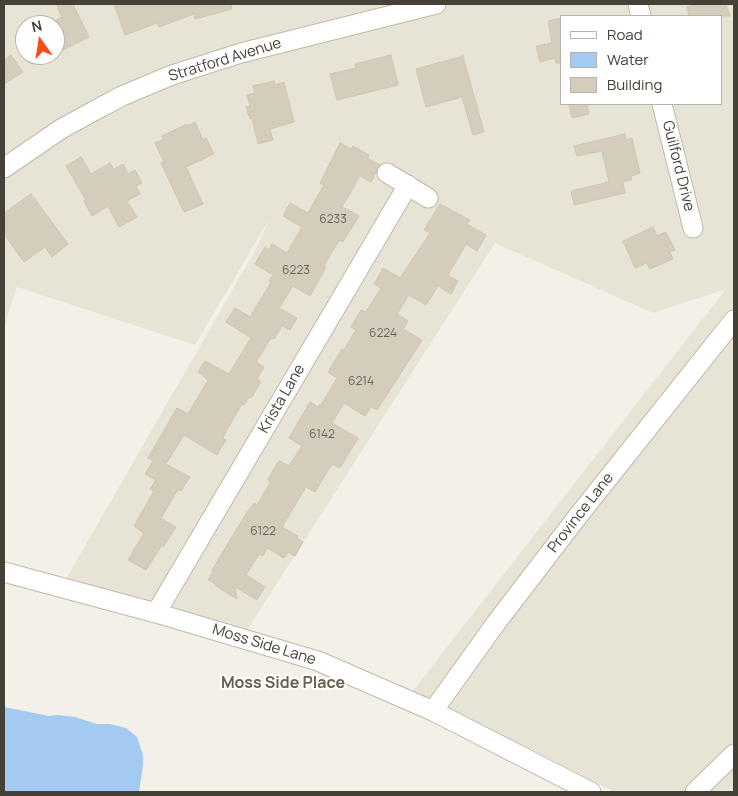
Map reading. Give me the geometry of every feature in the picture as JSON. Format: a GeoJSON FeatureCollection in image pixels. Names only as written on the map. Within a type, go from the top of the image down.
{"type":"FeatureCollection","features":[{"type":"Feature","properties":{"kind":"street","name":"Stratford Avenue"},"geometry":{"type":"LineString","coordinates":[[4,168],[92,112],[122,96],[172,75],[241,53],[436,4]]}},
{"type":"Feature","properties":{"kind":"street","name":"Guilford Drive"},"geometry":{"type":"LineString","coordinates":[[662,105],[693,228]]}},
{"type":"Feature","properties":{"kind":"street"},"geometry":{"type":"LineString","coordinates":[[388,173],[428,198]]}},
{"type":"Feature","properties":{"kind":"street","name":"Krista Lane"},"geometry":{"type":"LineString","coordinates":[[156,614],[408,185]]}},
{"type":"Feature","properties":{"kind":"street","name":"Province Lane"},"geometry":{"type":"LineString","coordinates":[[433,711],[496,623],[578,516],[734,320]]}},
{"type":"Feature","properties":{"kind":"street","name":"Moss Side Lane"},"geometry":{"type":"LineString","coordinates":[[4,572],[318,661],[433,711],[592,792]]}},
{"type":"Feature","properties":{"kind":"street"},"geometry":{"type":"LineString","coordinates":[[695,792],[734,754]]}},
{"type":"Feature","properties":{"kind":"shaded area"},"geometry":{"type":"Polygon","coordinates":[[[4,4],[734,4],[734,792],[614,792],[537,752],[412,692],[726,289],[653,313],[495,243],[247,630],[66,579],[256,249],[270,218],[195,345],[17,287],[4,327],[4,4]]]}},
{"type":"Feature","properties":{"kind":"water"},"geometry":{"type":"Polygon","coordinates":[[[4,707],[49,716],[75,717],[97,724],[110,724],[126,728],[137,737],[143,755],[139,792],[4,792],[4,707]]]}},
{"type":"Feature","properties":{"kind":"building"},"geometry":{"type":"Polygon","coordinates":[[[56,4],[73,4],[89,37],[65,49],[65,15],[61,15],[56,4]]]}},
{"type":"Feature","properties":{"kind":"building"},"geometry":{"type":"Polygon","coordinates":[[[114,4],[231,4],[232,9],[195,19],[194,14],[159,27],[157,23],[125,35],[114,4]]]}},
{"type":"Feature","properties":{"kind":"building"},"geometry":{"type":"Polygon","coordinates":[[[697,4],[726,4],[730,16],[689,15],[687,7],[697,4]]]}},
{"type":"Feature","properties":{"kind":"building"},"geometry":{"type":"Polygon","coordinates":[[[560,18],[560,63],[556,63],[555,58],[540,62],[536,46],[552,43],[548,21],[560,18]]]}},
{"type":"Feature","properties":{"kind":"building"},"geometry":{"type":"Polygon","coordinates":[[[11,55],[15,61],[15,65],[18,65],[23,72],[4,84],[4,60],[11,55]]]}},
{"type":"Feature","properties":{"kind":"building"},"geometry":{"type":"Polygon","coordinates":[[[391,55],[398,85],[337,100],[330,74],[356,68],[355,64],[391,55]]]}},
{"type":"Feature","properties":{"kind":"building"},"geometry":{"type":"Polygon","coordinates":[[[463,56],[484,132],[473,135],[462,97],[426,107],[416,69],[463,56]]]}},
{"type":"Feature","properties":{"kind":"building"},"geometry":{"type":"Polygon","coordinates":[[[274,81],[275,85],[284,82],[294,122],[270,129],[273,140],[258,144],[252,118],[250,119],[246,107],[250,106],[247,95],[255,93],[253,86],[274,81]]]}},
{"type":"Feature","properties":{"kind":"building"},"geometry":{"type":"Polygon","coordinates":[[[569,105],[587,105],[589,114],[572,118],[569,105]]]}},
{"type":"Feature","properties":{"kind":"building"},"geometry":{"type":"Polygon","coordinates":[[[195,122],[203,140],[206,138],[214,154],[186,167],[203,204],[184,212],[161,163],[164,162],[155,143],[164,139],[162,136],[195,122]]]}},
{"type":"Feature","properties":{"kind":"building"},"geometry":{"type":"Polygon","coordinates":[[[625,134],[626,140],[632,138],[640,173],[631,176],[632,180],[623,182],[625,193],[574,205],[571,191],[609,182],[602,151],[577,156],[574,146],[625,134]]]}},
{"type":"Feature","properties":{"kind":"building"},"geometry":{"type":"Polygon","coordinates":[[[340,143],[351,149],[353,146],[369,155],[367,158],[380,165],[371,182],[360,176],[342,207],[359,216],[343,242],[339,240],[310,296],[293,286],[279,308],[297,318],[290,330],[282,326],[274,339],[271,338],[256,362],[264,367],[257,379],[261,382],[251,398],[249,397],[244,405],[242,404],[225,433],[223,438],[226,440],[217,455],[184,435],[166,464],[190,477],[181,491],[178,489],[161,518],[176,527],[146,570],[128,560],[144,533],[134,526],[154,491],[150,489],[156,480],[145,474],[153,461],[148,458],[177,408],[188,414],[208,380],[198,372],[205,361],[229,374],[251,338],[226,322],[235,308],[250,317],[271,282],[269,281],[273,275],[255,264],[265,247],[269,250],[272,244],[287,253],[302,227],[283,216],[290,203],[308,213],[324,185],[320,183],[340,143]]]}},
{"type":"Feature","properties":{"kind":"building"},"geometry":{"type":"Polygon","coordinates":[[[81,157],[91,174],[110,163],[114,169],[123,164],[128,174],[135,170],[142,183],[136,186],[140,194],[127,201],[137,217],[119,227],[108,206],[92,216],[84,201],[86,200],[66,166],[81,157]]]}},
{"type":"Feature","properties":{"kind":"building"},"geometry":{"type":"Polygon","coordinates":[[[31,194],[68,244],[52,257],[45,247],[24,262],[4,234],[4,213],[31,194]]]}},
{"type":"Feature","properties":{"kind":"building"},"geometry":{"type":"Polygon","coordinates":[[[440,204],[470,220],[467,224],[486,235],[477,251],[466,244],[448,275],[458,281],[451,294],[438,286],[426,305],[409,295],[397,314],[408,321],[403,329],[422,340],[377,410],[371,407],[365,416],[344,403],[332,423],[358,438],[340,468],[332,464],[315,492],[306,487],[282,527],[298,536],[297,538],[303,542],[295,556],[288,552],[284,558],[267,548],[263,556],[259,554],[246,575],[265,587],[257,600],[235,587],[237,599],[208,580],[213,572],[212,570],[246,514],[254,503],[257,505],[270,483],[268,479],[278,462],[280,461],[289,466],[302,446],[289,438],[310,402],[318,407],[321,405],[337,378],[328,372],[356,330],[351,327],[361,310],[366,312],[381,288],[374,284],[383,268],[400,278],[430,233],[424,230],[440,204]]]}},
{"type":"Feature","properties":{"kind":"building"},"geometry":{"type":"Polygon","coordinates":[[[653,227],[657,236],[666,232],[675,250],[670,252],[673,259],[650,269],[647,263],[635,268],[623,241],[653,227]]]}},
{"type":"Feature","properties":{"kind":"district","name":"Moss Side Place"},"geometry":{"type":"Point","coordinates":[283,684]}}]}
